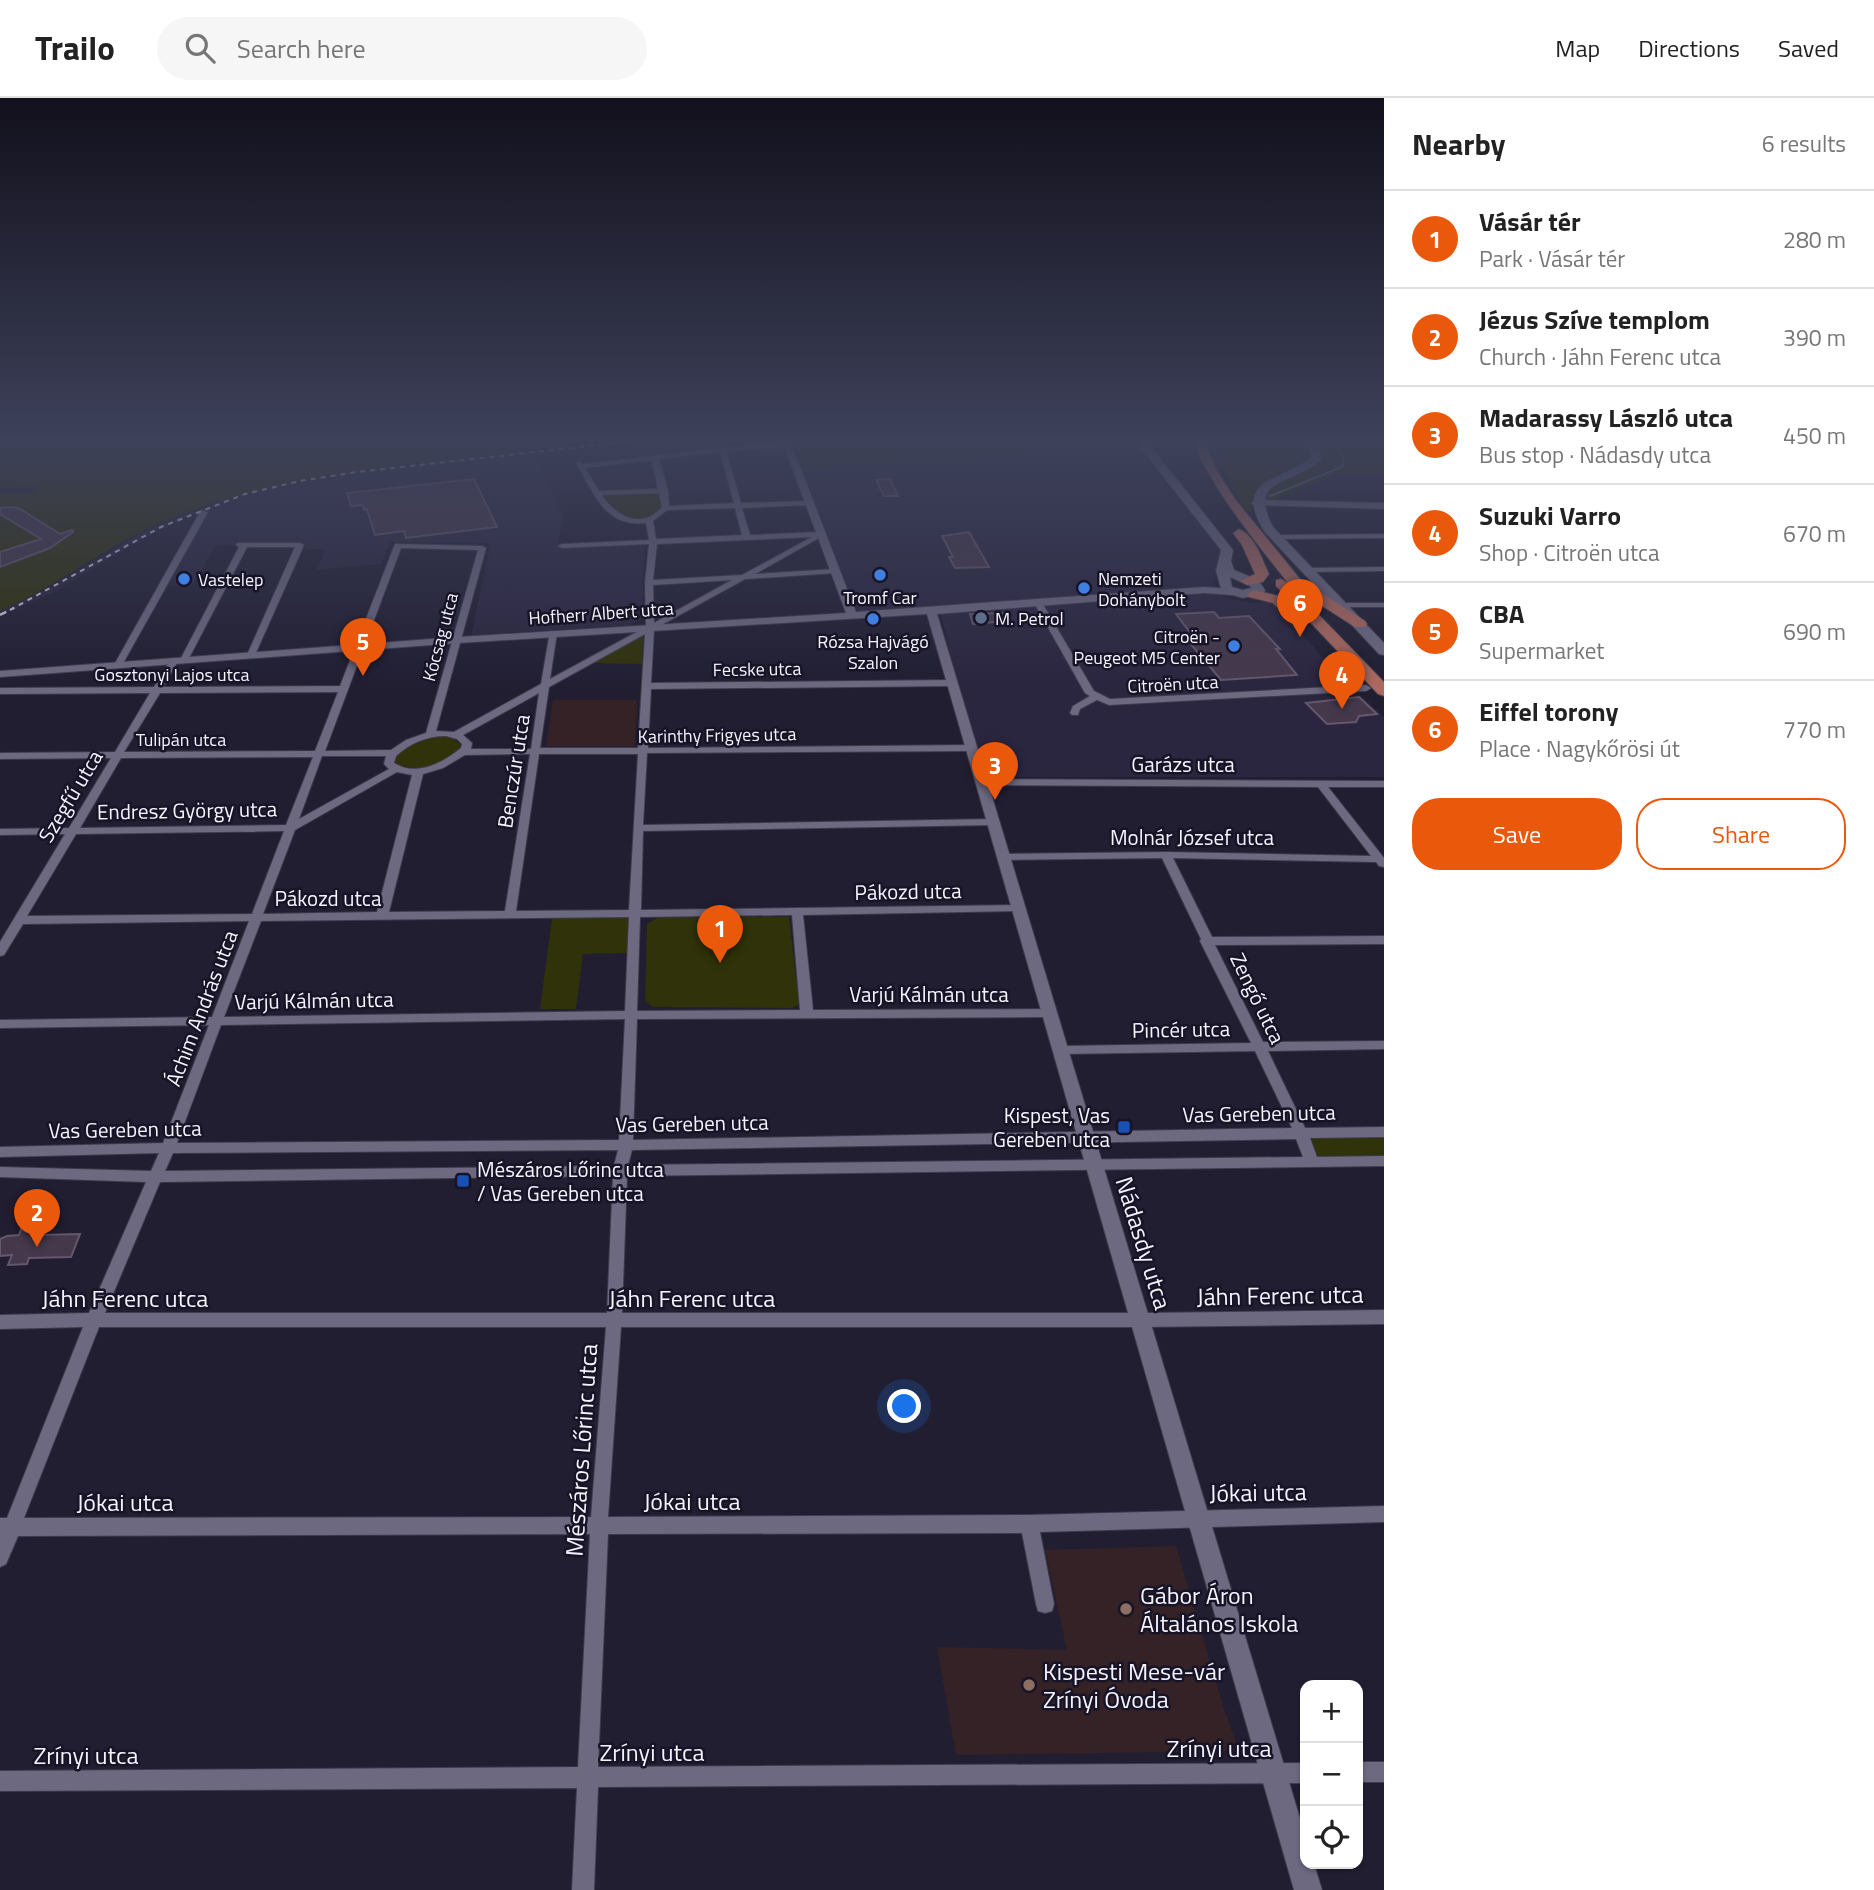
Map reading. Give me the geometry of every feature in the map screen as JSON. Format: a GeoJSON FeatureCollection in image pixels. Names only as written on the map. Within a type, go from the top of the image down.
{"type":"FeatureCollection","features":[{"type":"Feature","properties":{"kind":"main road"},"geometry":{"type":"LineString","coordinates":[[1206,522],[1228,552],[1222,571],[1226,587],[1248,585],[1262,574],[1248,544]]}},
{"type":"Feature","properties":{"kind":"main road"},"geometry":{"type":"LineString","coordinates":[[1232,522],[1248,544],[1361,670],[1384,691]]}},
{"type":"Feature","properties":{"kind":"main road"},"geometry":{"type":"LineString","coordinates":[[1246,522],[1295,582],[1384,675]]}},
{"type":"Feature","properties":{"kind":"main road"},"geometry":{"type":"LineString","coordinates":[[1264,522],[1381,645]]}},
{"type":"Feature","properties":{"kind":"main road"},"geometry":{"type":"LineString","coordinates":[[1226,563],[1228,572],[1280,602],[1384,704]]}},
{"type":"Feature","properties":{"kind":"main road"},"geometry":{"type":"LineString","coordinates":[[1295,582],[1360,624]]}},
{"type":"Feature","properties":{"kind":"street"},"geometry":{"type":"LineString","coordinates":[[118,665],[199,522]]}},
{"type":"Feature","properties":{"kind":"street"},"geometry":{"type":"LineString","coordinates":[[637,912],[638,828],[653,542],[649,522]]}},
{"type":"Feature","properties":{"kind":"street"},"geometry":{"type":"LineString","coordinates":[[743,522],[747,538]]}},
{"type":"Feature","properties":{"kind":"street"},"geometry":{"type":"LineString","coordinates":[[817,522],[852,615]]}},
{"type":"Feature","properties":{"kind":"street"},"geometry":{"type":"LineString","coordinates":[[562,546],[822,534]]}},
{"type":"Feature","properties":{"kind":"street"},"geometry":{"type":"LineString","coordinates":[[455,735],[467,743],[463,752],[440,764],[418,772],[404,772],[388,761],[393,753],[410,742],[430,734],[455,735],[822,534]]}},
{"type":"Feature","properties":{"kind":"street"},"geometry":{"type":"LineString","coordinates":[[1276,537],[1384,536]]}},
{"type":"Feature","properties":{"kind":"street","name":"Szegfű utca"},"geometry":{"type":"LineString","coordinates":[[0,952],[70,831],[157,690],[179,660],[242,545],[300,545]]}},
{"type":"Feature","properties":{"kind":"street"},"geometry":{"type":"LineString","coordinates":[[251,655],[300,545]]}},
{"type":"Feature","properties":{"kind":"street","name":"Áchim András utca"},"geometry":{"type":"LineString","coordinates":[[0,1559],[6,1526],[168,1148],[398,546],[482,548]]}},
{"type":"Feature","properties":{"kind":"street","name":"Kócsag utca"},"geometry":{"type":"LineString","coordinates":[[430,734],[482,548]]}},
{"type":"Feature","properties":{"kind":"street"},"geometry":{"type":"LineString","coordinates":[[1307,570],[1384,569]]}},
{"type":"Feature","properties":{"kind":"street"},"geometry":{"type":"LineString","coordinates":[[649,583],[835,571]]}},
{"type":"Feature","properties":{"kind":"street","name":"Hofherr Albert utca"},"geometry":{"type":"LineString","coordinates":[[0,674],[553,633],[930,611],[1226,587]]}},
{"type":"Feature","properties":{"kind":"street"},"geometry":{"type":"LineString","coordinates":[[1037,601],[1090,693],[1096,697],[1076,708],[1075,713]]}},
{"type":"Feature","properties":{"kind":"street"},"geometry":{"type":"LineString","coordinates":[[1342,605],[1384,605]]}},
{"type":"Feature","properties":{"kind":"street","name":"Nádasdy utca"},"geometry":{"type":"LineString","coordinates":[[930,611],[1088,1137],[1308,1890]]}},
{"type":"Feature","properties":{"kind":"street","name":"Benczúr utca"},"geometry":{"type":"LineString","coordinates":[[510,915],[553,633]]}},
{"type":"Feature","properties":{"kind":"street","name":"Fecske utca"},"geometry":{"type":"LineString","coordinates":[[647,686],[951,683]]}},
{"type":"Feature","properties":{"kind":"street","name":"Citroën utca"},"geometry":{"type":"LineString","coordinates":[[1096,697],[1119,703],[1366,688]]}},
{"type":"Feature","properties":{"kind":"street","name":"Gosztonyi Lajos utca"},"geometry":{"type":"LineString","coordinates":[[0,691],[345,689]]}},
{"type":"Feature","properties":{"kind":"street","name":"Karinthy Frigyes utca"},"geometry":{"type":"LineString","coordinates":[[463,752],[971,748]]}},
{"type":"Feature","properties":{"kind":"street"},"geometry":{"type":"LineString","coordinates":[[320,754],[393,753]]}},
{"type":"Feature","properties":{"kind":"street","name":"Tulipán utca"},"geometry":{"type":"LineString","coordinates":[[0,756],[320,754]]}},
{"type":"Feature","properties":{"kind":"street"},"geometry":{"type":"LineString","coordinates":[[289,828],[396,769]]}},
{"type":"Feature","properties":{"kind":"street"},"geometry":{"type":"LineString","coordinates":[[382,916],[418,772]]}},
{"type":"Feature","properties":{"kind":"street","name":"Garázs utca"},"geometry":{"type":"LineString","coordinates":[[982,782],[1384,784]]}},
{"type":"Feature","properties":{"kind":"street"},"geometry":{"type":"LineString","coordinates":[[1321,784],[1382,862]]}},
{"type":"Feature","properties":{"kind":"street"},"geometry":{"type":"LineString","coordinates":[[638,828],[994,822]]}},
{"type":"Feature","properties":{"kind":"street","name":"Endresz György utca"},"geometry":{"type":"LineString","coordinates":[[0,832],[289,828]]}},
{"type":"Feature","properties":{"kind":"street","name":"Molnár József utca"},"geometry":{"type":"LineString","coordinates":[[1004,857],[1166,855],[1382,862]]}},
{"type":"Feature","properties":{"kind":"street","name":"Zengő utca"},"geometry":{"type":"LineString","coordinates":[[1166,855],[1301,1133],[1311,1160]]}},
{"type":"Feature","properties":{"kind":"street","name":"Pákozd utca"},"geometry":{"type":"LineString","coordinates":[[19,920],[1020,909]]}},
{"type":"Feature","properties":{"kind":"street"},"geometry":{"type":"LineString","coordinates":[[796,911],[807,1014]]}},
{"type":"Feature","properties":{"kind":"street","name":"Mészáros Lőrinc utca"},"geometry":{"type":"LineString","coordinates":[[583,1890],[599,1525],[614,1321],[621,1170],[626,1145],[629,1015],[637,912]]}},
{"type":"Feature","properties":{"kind":"street"},"geometry":{"type":"LineString","coordinates":[[1206,941],[1384,940]]}},
{"type":"Feature","properties":{"kind":"street","name":"Varjú Kálmán utca"},"geometry":{"type":"LineString","coordinates":[[0,1024],[629,1015],[1051,1013]]}},
{"type":"Feature","properties":{"kind":"street","name":"Pincér utca"},"geometry":{"type":"LineString","coordinates":[[1062,1050],[1384,1045]]}},
{"type":"Feature","properties":{"kind":"street","name":"Vas Gereben utca"},"geometry":{"type":"LineString","coordinates":[[0,1152],[1384,1132]]}},
{"type":"Feature","properties":{"kind":"street","name":"Vas Gereben utca"},"geometry":{"type":"LineString","coordinates":[[0,1172],[155,1177],[1384,1161]]}},
{"type":"Feature","properties":{"kind":"street","name":"Jáhn Ferenc utca"},"geometry":{"type":"LineString","coordinates":[[0,1322],[1140,1320],[1384,1317]]}},
{"type":"Feature","properties":{"kind":"street","name":"Jókai utca"},"geometry":{"type":"LineString","coordinates":[[6,1526],[1029,1524],[1384,1514]]}},
{"type":"Feature","properties":{"kind":"street"},"geometry":{"type":"LineString","coordinates":[[1029,1524],[1045,1604]]}},
{"type":"Feature","properties":{"kind":"street"},"geometry":{"type":"LineString","coordinates":[[1363,1772],[1384,1772]]}},
{"type":"Feature","properties":{"kind":"street","name":"Zrínyi utca"},"geometry":{"type":"LineString","coordinates":[[0,1781],[1300,1773]]}},
{"type":"Feature","properties":{"kind":"shaded area"},"geometry":{"type":"Polygon","coordinates":[[[0,522],[164,522],[114,546],[0,611],[0,522]]]}},
{"type":"Feature","properties":{"kind":"shaded area"},"geometry":{"type":"Polygon","coordinates":[[[167,522],[178,522],[138,541],[56,591],[0,616],[0,611],[48,589],[150,528],[167,522]]]}},
{"type":"Feature","properties":{"kind":"shaded area"},"geometry":{"type":"Polygon","coordinates":[[[194,522],[562,522],[557,549],[645,545],[642,618],[630,625],[471,635],[491,543],[391,542],[381,564],[316,570],[326,549],[305,549],[307,543],[216,545],[193,585],[157,586],[194,522]]]}},
{"type":"Feature","properties":{"kind":"shaded area"},"geometry":{"type":"Polygon","coordinates":[[[822,522],[1198,522],[1222,550],[1223,559],[1213,584],[1224,598],[1253,603],[1273,602],[1334,670],[1384,717],[1384,777],[990,777],[961,705],[939,605],[858,612],[822,522]]]}},
{"type":"Feature","properties":{"kind":"shaded area"},"geometry":{"type":"Polygon","coordinates":[[[637,637],[643,637],[642,664],[592,663],[637,637]]]}},
{"type":"Feature","properties":{"kind":"shaded area"},"geometry":{"type":"Polygon","coordinates":[[[553,700],[637,700],[635,746],[546,746],[553,700]]]}},
{"type":"Feature","properties":{"kind":"shaded area"},"geometry":{"type":"Polygon","coordinates":[[[440,736],[451,737],[461,745],[450,759],[423,768],[396,764],[395,757],[405,749],[440,736]]]}},
{"type":"Feature","properties":{"kind":"shaded area"},"geometry":{"type":"Polygon","coordinates":[[[630,917],[627,953],[583,954],[576,1009],[540,1009],[552,918],[630,917]]]}},
{"type":"Feature","properties":{"kind":"shaded area"},"geometry":{"type":"Polygon","coordinates":[[[659,917],[789,917],[799,1004],[792,1008],[653,1007],[645,1001],[647,924],[659,917]]]}},
{"type":"Feature","properties":{"kind":"shaded area"},"geometry":{"type":"Polygon","coordinates":[[[1384,1135],[1384,1159],[1319,1158],[1308,1136],[1384,1135]]]}},
{"type":"Feature","properties":{"kind":"shaded area"},"geometry":{"type":"Polygon","coordinates":[[[1176,1546],[1239,1751],[956,1755],[937,1647],[1067,1650],[1045,1550],[1176,1546]]]}},
{"type":"Feature","properties":{"kind":"building"},"geometry":{"type":"Polygon","coordinates":[[[13,522],[40,522],[60,534],[72,530],[73,532],[50,548],[0,567],[0,552],[41,539],[13,522]]]}},
{"type":"Feature","properties":{"kind":"building"},"geometry":{"type":"Polygon","coordinates":[[[371,522],[494,522],[497,527],[406,538],[404,531],[375,535],[371,522]]]}},
{"type":"Feature","properties":{"kind":"building"},"geometry":{"type":"Polygon","coordinates":[[[969,532],[989,567],[955,568],[949,557],[953,557],[942,536],[969,532]]]}},
{"type":"Feature","properties":{"kind":"building","name":"Citroën - Peugeot M5 Center"},"geometry":{"type":"Polygon","coordinates":[[[1214,612],[1219,618],[1249,616],[1280,649],[1276,649],[1297,675],[1221,680],[1189,642],[1197,642],[1176,614],[1214,612]]]}},
{"type":"Feature","properties":{"kind":"building"},"geometry":{"type":"Polygon","coordinates":[[[1004,613],[1005,621],[973,624],[970,614],[1004,613]]]}},
{"type":"Feature","properties":{"kind":"building"},"geometry":{"type":"Polygon","coordinates":[[[1359,697],[1377,714],[1359,716],[1356,722],[1327,724],[1306,703],[1359,697]]]}},
{"type":"Feature","properties":{"kind":"building"},"geometry":{"type":"Polygon","coordinates":[[[42,1226],[39,1235],[80,1234],[71,1257],[29,1258],[27,1264],[8,1265],[12,1255],[0,1256],[0,1239],[19,1235],[22,1227],[42,1226]]]}},
{"type":"Feature","properties":{"kind":"railway"},"geometry":{"type":"LineString","coordinates":[[10,610],[175,522]]}},
{"type":"Feature","properties":{"kind":"railway"},"geometry":{"type":"LineString","coordinates":[[10,610],[14,608]]}},
{"type":"Feature","properties":{"kind":"railway"},"geometry":{"type":"LineString","coordinates":[[0,615],[10,610]]}},
{"type":"Feature","properties":{"kind":"place","name":"Tromf Car"},"geometry":{"type":"Point","coordinates":[880,575]}},
{"type":"Feature","properties":{"kind":"place","name":"Vastelep"},"geometry":{"type":"Point","coordinates":[184,579]}},
{"type":"Feature","properties":{"kind":"place","name":"Nemzeti Dohánybolt"},"geometry":{"type":"Point","coordinates":[1084,588]}},
{"type":"Feature","properties":{"kind":"place","name":"M. Petrol"},"geometry":{"type":"Point","coordinates":[981,618]}},
{"type":"Feature","properties":{"kind":"place","name":"Rózsa Hajvágó Szalon"},"geometry":{"type":"Point","coordinates":[873,619]}},
{"type":"Feature","properties":{"kind":"place","name":"Eiffel torony"},"geometry":{"type":"Point","coordinates":[1300,637]}},
{"type":"Feature","properties":{"kind":"place","name":"Citroën - Peugeot M5 Center"},"geometry":{"type":"Point","coordinates":[1234,646]}},
{"type":"Feature","properties":{"kind":"place","name":"CBA"},"geometry":{"type":"Point","coordinates":[363,676]}},
{"type":"Feature","properties":{"kind":"place","name":"Suzuki Varro"},"geometry":{"type":"Point","coordinates":[1342,709]}},
{"type":"Feature","properties":{"kind":"place","name":"Madarassy László utca"},"geometry":{"type":"Point","coordinates":[995,800]}},
{"type":"Feature","properties":{"kind":"place","name":"Vásár tér"},"geometry":{"type":"Point","coordinates":[720,963]}},
{"type":"Feature","properties":{"kind":"place","name":"Kispest, Vas Gereben utca"},"geometry":{"type":"Point","coordinates":[1124,1127]}},
{"type":"Feature","properties":{"kind":"place","name":"Mészáros Lőrinc utca / Vas Gereben utca"},"geometry":{"type":"Point","coordinates":[463,1181]}},
{"type":"Feature","properties":{"kind":"place","name":"Jézus Szíve templom"},"geometry":{"type":"Point","coordinates":[37,1247]}},
{"type":"Feature","properties":{"kind":"place","name":"Gábor Áron Általános Iskola"},"geometry":{"type":"Point","coordinates":[1126,1609]}},
{"type":"Feature","properties":{"kind":"place","name":"Kispesti Mese-vár Zrínyi Óvoda"},"geometry":{"type":"Point","coordinates":[1029,1685]}}]}
